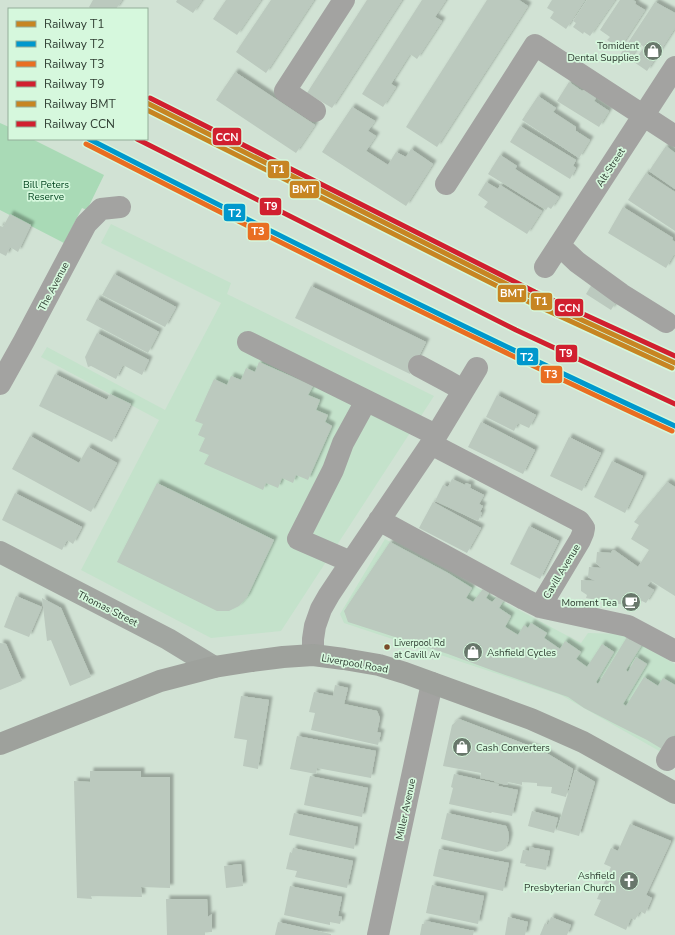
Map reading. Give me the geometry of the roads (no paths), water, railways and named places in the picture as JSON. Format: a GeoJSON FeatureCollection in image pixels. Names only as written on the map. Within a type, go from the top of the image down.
{"type":"FeatureCollection","features":[{"type":"Feature","properties":{"kind":"highway","name":"Liverpool Road"},"geometry":{"type":"LineString","coordinates":[[0,744],[152,683],[214,667],[283,657],[313,655],[379,665],[405,673],[531,720],[583,742],[675,793]]}},
{"type":"Feature","properties":{"kind":"main road","name":"Thomas Street"},"geometry":{"type":"LineString","coordinates":[[0,552],[168,639],[214,667]]}},
{"type":"Feature","properties":{"kind":"street"},"geometry":{"type":"LineString","coordinates":[[315,111],[285,91],[344,0]]}},
{"type":"Feature","properties":{"kind":"street"},"geometry":{"type":"LineString","coordinates":[[446,184],[535,45],[675,136]]}},
{"type":"Feature","properties":{"kind":"street","name":"Alt Street"},"geometry":{"type":"LineString","coordinates":[[545,267],[675,67]]}},
{"type":"Feature","properties":{"kind":"street","name":"The Avenue"},"geometry":{"type":"LineString","coordinates":[[0,384],[86,224],[101,209],[120,206]]}},
{"type":"Feature","properties":{"kind":"street"},"geometry":{"type":"LineString","coordinates":[[559,245],[577,262],[666,322]]}},
{"type":"Feature","properties":{"kind":"street"},"geometry":{"type":"LineString","coordinates":[[248,342],[366,401],[434,439]]}},
{"type":"Feature","properties":{"kind":"street"},"geometry":{"type":"LineString","coordinates":[[419,366],[463,390]]}},
{"type":"Feature","properties":{"kind":"street"},"geometry":{"type":"LineString","coordinates":[[313,655],[315,626],[321,609],[329,595],[434,439],[478,368]]}},
{"type":"Feature","properties":{"kind":"street"},"geometry":{"type":"LineString","coordinates":[[351,562],[298,539],[333,470],[343,443],[366,401]]}},
{"type":"Feature","properties":{"kind":"street","name":"Cavill Avenue"},"geometry":{"type":"LineString","coordinates":[[379,520],[524,599],[540,606],[580,540],[584,528],[579,522],[434,439]]}},
{"type":"Feature","properties":{"kind":"street"},"geometry":{"type":"LineString","coordinates":[[540,606],[628,626],[675,651]]}},
{"type":"Feature","properties":{"kind":"street","name":"Miller Avenue"},"geometry":{"type":"LineString","coordinates":[[378,935],[432,683]]}},
{"type":"Feature","properties":{"kind":"rail line","name":"CCN"},"geometry":{"type":"LineString","coordinates":[[150,98],[535,292],[675,356]]}},
{"type":"Feature","properties":{"kind":"rail line","name":"T1"},"geometry":{"type":"LineString","coordinates":[[148,104],[532,297],[675,363]]}},
{"type":"Feature","properties":{"kind":"rail line","name":"BMT"},"geometry":{"type":"LineString","coordinates":[[148,111],[529,302],[672,368]]}},
{"type":"Feature","properties":{"kind":"rail line","name":"T2"},"geometry":{"type":"LineString","coordinates":[[91,140],[380,286],[675,426]]}},
{"type":"Feature","properties":{"kind":"rail line","name":"T9"},"geometry":{"type":"LineString","coordinates":[[139,140],[516,330],[675,404]]}},
{"type":"Feature","properties":{"kind":"rail line","name":"T3"},"geometry":{"type":"LineString","coordinates":[[86,144],[232,218],[525,362],[672,431]]}},
{"type":"Feature","properties":{"kind":"place","name":"Tomident Dental Supplies"},"geometry":{"type":"Point","coordinates":[653,51]}},
{"type":"Feature","properties":{"kind":"place","name":"Moment Tea"},"geometry":{"type":"Point","coordinates":[631,602]}},
{"type":"Feature","properties":{"kind":"place","name":"Liverpool Rd at Cavill Av"},"geometry":{"type":"Point","coordinates":[387,647]}},
{"type":"Feature","properties":{"kind":"place","name":"Ashfield Cycles"},"geometry":{"type":"Point","coordinates":[473,652]}},
{"type":"Feature","properties":{"kind":"place","name":"Cash Converters"},"geometry":{"type":"Point","coordinates":[462,747]}},
{"type":"Feature","properties":{"kind":"place","name":"Ashfield Presbyterian Church"},"geometry":{"type":"Point","coordinates":[629,881]}},
{"type":"Feature","properties":{"kind":"park label","name":"Bill Peters Reserve"},"geometry":{"type":"Point","coordinates":[46,190]}}]}
